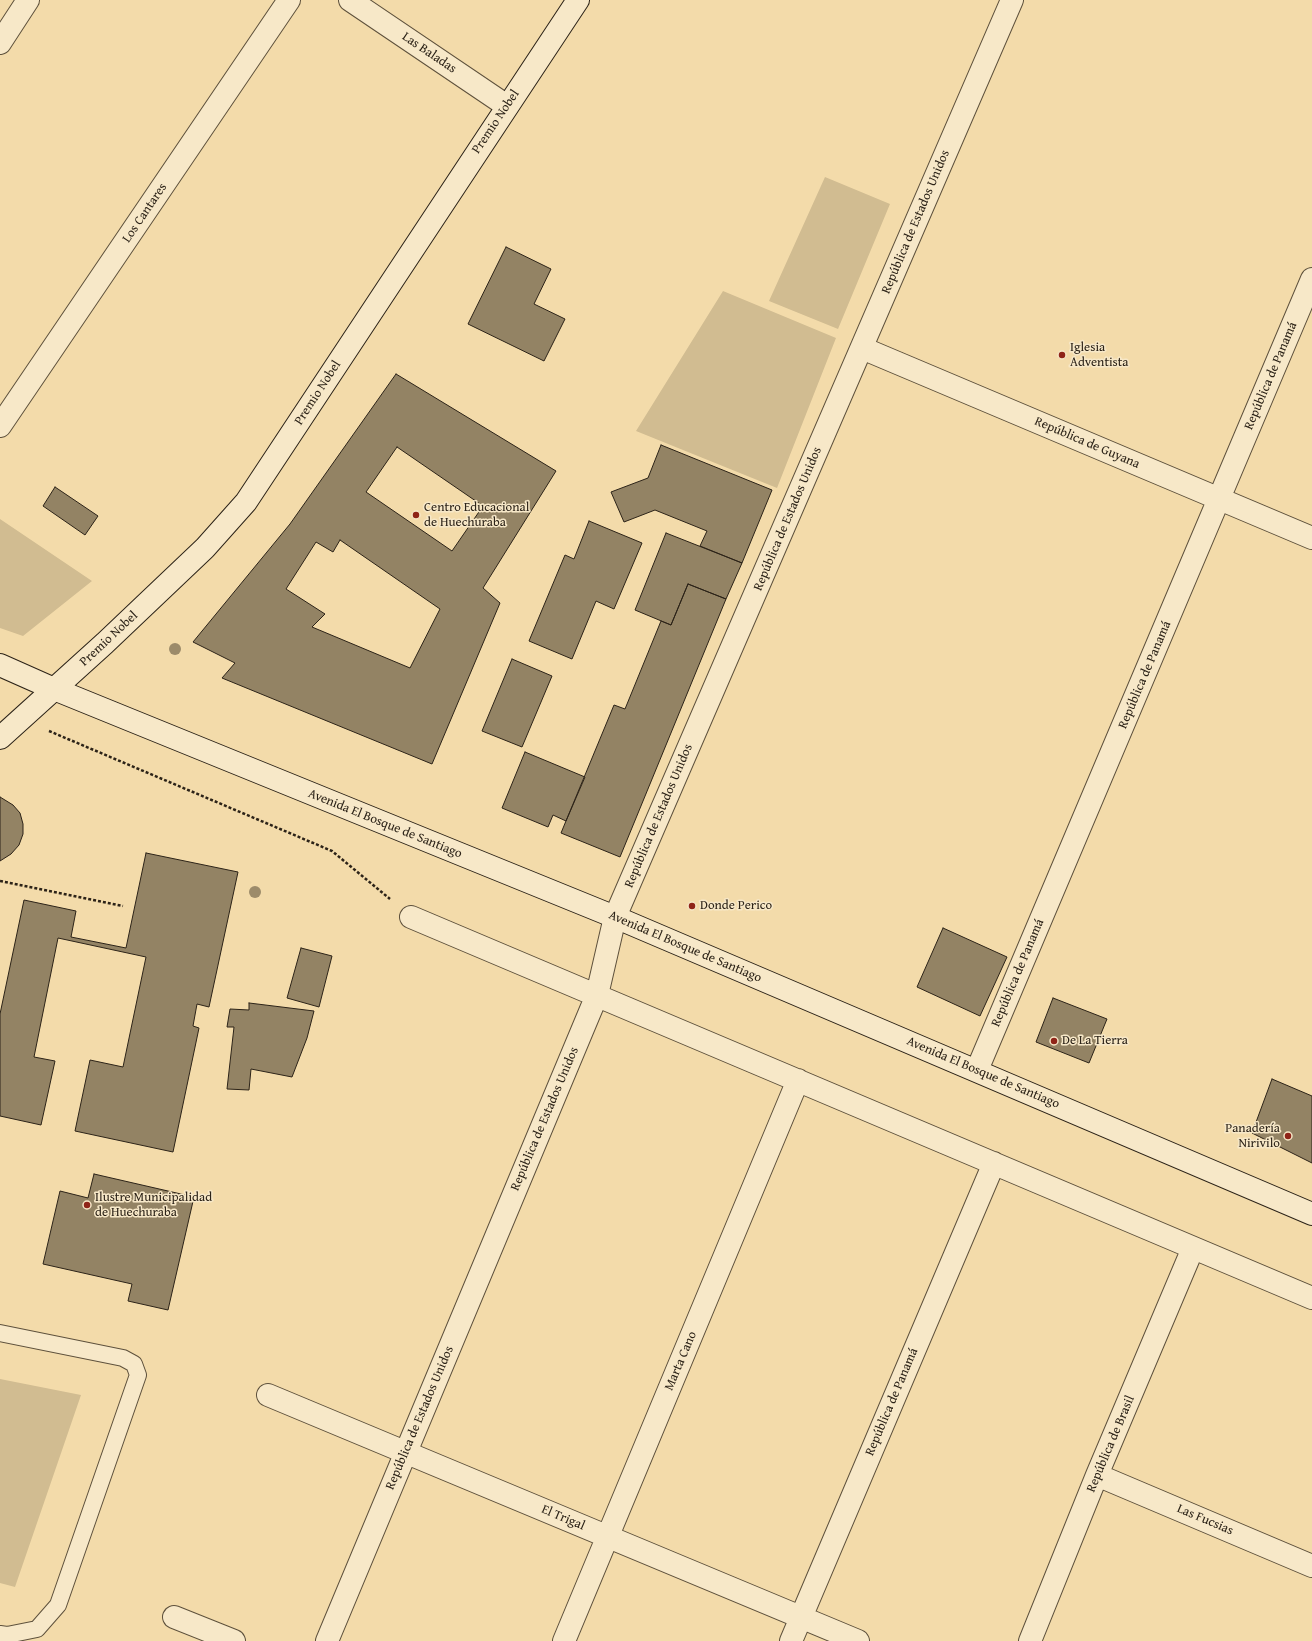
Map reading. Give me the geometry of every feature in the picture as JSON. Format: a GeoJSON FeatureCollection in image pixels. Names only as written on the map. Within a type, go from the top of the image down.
{"type":"FeatureCollection","features":[{"type":"Feature","properties":{"kind":"street"},"geometry":{"type":"LineString","coordinates":[[0,43],[28,0]]}},
{"type":"Feature","properties":{"kind":"street","name":"Los Cantares"},"geometry":{"type":"LineString","coordinates":[[0,426],[289,0]]}},
{"type":"Feature","properties":{"kind":"street","name":"Las Baladas"},"geometry":{"type":"LineString","coordinates":[[350,0],[507,106]]}},
{"type":"Feature","properties":{"kind":"street","name":"Premio Nobel"},"geometry":{"type":"LineString","coordinates":[[0,738],[205,548],[246,502],[578,0]]}},
{"type":"Feature","properties":{"kind":"street","name":"República de Estados Unidos"},"geometry":{"type":"LineString","coordinates":[[327,1641],[597,995],[615,917],[1012,0]]}},
{"type":"Feature","properties":{"kind":"street","name":"República de Panamá"},"geometry":{"type":"LineString","coordinates":[[977,1070],[1312,279]]}},
{"type":"Feature","properties":{"kind":"street","name":"República de Guyana"},"geometry":{"type":"LineString","coordinates":[[862,348],[1312,538]]}},
{"type":"Feature","properties":{"kind":"street","name":"Avenida El Bosque de Santiago"},"geometry":{"type":"LineString","coordinates":[[0,665],[54,689],[615,917],[1312,1214]]}},
{"type":"Feature","properties":{"kind":"street"},"geometry":{"type":"LineString","coordinates":[[411,917],[1312,1298]]}},
{"type":"Feature","properties":{"kind":"street","name":"Marta Cano"},"geometry":{"type":"LineString","coordinates":[[564,1641],[798,1080]]}},
{"type":"Feature","properties":{"kind":"street","name":"República de Panamá"},"geometry":{"type":"LineString","coordinates":[[791,1641],[994,1163]]}},
{"type":"Feature","properties":{"kind":"street","name":"República de Brasil"},"geometry":{"type":"LineString","coordinates":[[1030,1641],[1097,1475],[1193,1248]]}},
{"type":"Feature","properties":{"kind":"street","name":"El Trigal"},"geometry":{"type":"LineString","coordinates":[[268,1395],[858,1641]]}},
{"type":"Feature","properties":{"kind":"street","name":"Las Fucsias"},"geometry":{"type":"LineString","coordinates":[[1097,1475],[1312,1566]]}},
{"type":"Feature","properties":{"kind":"street"},"geometry":{"type":"LineString","coordinates":[[174,1617],[234,1641]]}},
{"type":"Feature","properties":{"kind":"lane"},"geometry":{"type":"LineString","coordinates":[[0,1333],[123,1358],[134,1364],[138,1375],[58,1605],[37,1630],[7,1635],[0,1634]]}},
{"type":"Feature","properties":{"kind":"path"},"geometry":{"type":"LineString","coordinates":[[20,719],[332,851],[411,917]]}},
{"type":"Feature","properties":{"kind":"path"},"geometry":{"type":"LineString","coordinates":[[0,881],[123,906]]}},
{"type":"Feature","properties":{"kind":"shaded area"},"geometry":{"type":"Polygon","coordinates":[[[825,177],[890,204],[838,329],[769,301],[825,177]]]}},
{"type":"Feature","properties":{"kind":"shaded area"},"geometry":{"type":"Polygon","coordinates":[[[723,291],[836,338],[777,488],[636,431],[723,291]]]}},
{"type":"Feature","properties":{"kind":"shaded area"},"geometry":{"type":"Polygon","coordinates":[[[0,519],[92,581],[23,636],[0,628],[0,519]]]}},
{"type":"Feature","properties":{"kind":"shaded area"},"geometry":{"type":"Polygon","coordinates":[[[0,1379],[81,1395],[15,1587],[0,1583],[0,1379]]]}},
{"type":"Feature","properties":{"kind":"building"},"geometry":{"type":"Polygon","coordinates":[[[506,247],[551,269],[534,304],[565,319],[544,361],[468,324],[506,247]]]}},
{"type":"Feature","properties":{"kind":"building"},"geometry":{"type":"Polygon","coordinates":[[[396,374],[556,471],[483,588],[500,603],[432,764],[222,678],[235,663],[193,642],[290,524],[396,374]],[[397,447],[366,492],[452,551],[483,506],[397,447]],[[340,540],[333,552],[316,542],[286,589],[325,614],[312,627],[410,668],[440,609],[340,540]]]}},
{"type":"Feature","properties":{"kind":"building"},"geometry":{"type":"Polygon","coordinates":[[[661,445],[772,490],[742,563],[700,546],[707,531],[655,510],[624,522],[611,492],[648,478],[661,445]]]}},
{"type":"Feature","properties":{"kind":"building"},"geometry":{"type":"Polygon","coordinates":[[[55,487],[98,516],[85,535],[43,506],[55,487]]]}},
{"type":"Feature","properties":{"kind":"building"},"geometry":{"type":"Polygon","coordinates":[[[589,521],[642,543],[614,609],[596,601],[572,659],[529,641],[565,555],[574,559],[589,521]]]}},
{"type":"Feature","properties":{"kind":"building"},"geometry":{"type":"Polygon","coordinates":[[[666,533],[742,563],[726,599],[688,584],[671,625],[635,610],[666,533]]]}},
{"type":"Feature","properties":{"kind":"building"},"geometry":{"type":"Polygon","coordinates":[[[688,584],[726,599],[620,857],[561,833],[614,705],[625,709],[661,621],[671,625],[688,584]]]}},
{"type":"Feature","properties":{"kind":"building"},"geometry":{"type":"Polygon","coordinates":[[[512,659],[552,676],[522,747],[482,731],[512,659]]]}},
{"type":"Feature","properties":{"kind":"building"},"geometry":{"type":"Polygon","coordinates":[[[525,752],[585,777],[566,821],[553,815],[548,827],[502,808],[525,752]]]}},
{"type":"Feature","properties":{"kind":"building"},"geometry":{"type":"Polygon","coordinates":[[[0,797],[13,805],[20,813],[23,824],[23,834],[19,845],[11,854],[0,861],[0,797]]]}},
{"type":"Feature","properties":{"kind":"building"},"geometry":{"type":"Polygon","coordinates":[[[146,853],[238,872],[209,1007],[197,1004],[193,1026],[199,1028],[173,1152],[75,1131],[90,1060],[123,1067],[146,957],[58,938],[34,1057],[55,1061],[41,1125],[0,1116],[0,1014],[24,900],[76,911],[71,937],[126,948],[146,853]]]}},
{"type":"Feature","properties":{"kind":"building"},"geometry":{"type":"Polygon","coordinates":[[[943,928],[1007,957],[980,1016],[917,987],[943,928]]]}},
{"type":"Feature","properties":{"kind":"building"},"geometry":{"type":"Polygon","coordinates":[[[301,948],[332,956],[319,1007],[287,998],[301,948]]]}},
{"type":"Feature","properties":{"kind":"building"},"geometry":{"type":"Polygon","coordinates":[[[1053,998],[1107,1019],[1089,1063],[1036,1042],[1053,998]]]}},
{"type":"Feature","properties":{"kind":"building"},"geometry":{"type":"Polygon","coordinates":[[[249,1003],[314,1011],[307,1038],[292,1077],[251,1069],[249,1090],[227,1089],[234,1027],[227,1027],[230,1009],[249,1010],[249,1003]]]}},
{"type":"Feature","properties":{"kind":"building"},"geometry":{"type":"Polygon","coordinates":[[[1272,1079],[1312,1096],[1312,1163],[1252,1133],[1272,1079]]]}},
{"type":"Feature","properties":{"kind":"building"},"geometry":{"type":"Polygon","coordinates":[[[94,1174],[194,1197],[168,1310],[128,1301],[132,1284],[43,1264],[60,1191],[88,1198],[94,1174]]]}},
{"type":"Feature","properties":{"kind":"place","name":"Iglesia Adventista"},"geometry":{"type":"Point","coordinates":[1062,355]}},
{"type":"Feature","properties":{"kind":"place","name":"Centro Educacional de Huechuraba"},"geometry":{"type":"Point","coordinates":[416,515]}},
{"type":"Feature","properties":{"kind":"place","name":"Donde Perico"},"geometry":{"type":"Point","coordinates":[692,906]}},
{"type":"Feature","properties":{"kind":"place","name":"De La Tierra"},"geometry":{"type":"Point","coordinates":[1054,1041]}},
{"type":"Feature","properties":{"kind":"place","name":"Panadería Nirivilo"},"geometry":{"type":"Point","coordinates":[1288,1136]}},
{"type":"Feature","properties":{"kind":"place","name":"Ilustre Municipalidad de Huechuraba"},"geometry":{"type":"Point","coordinates":[87,1205]}}]}
